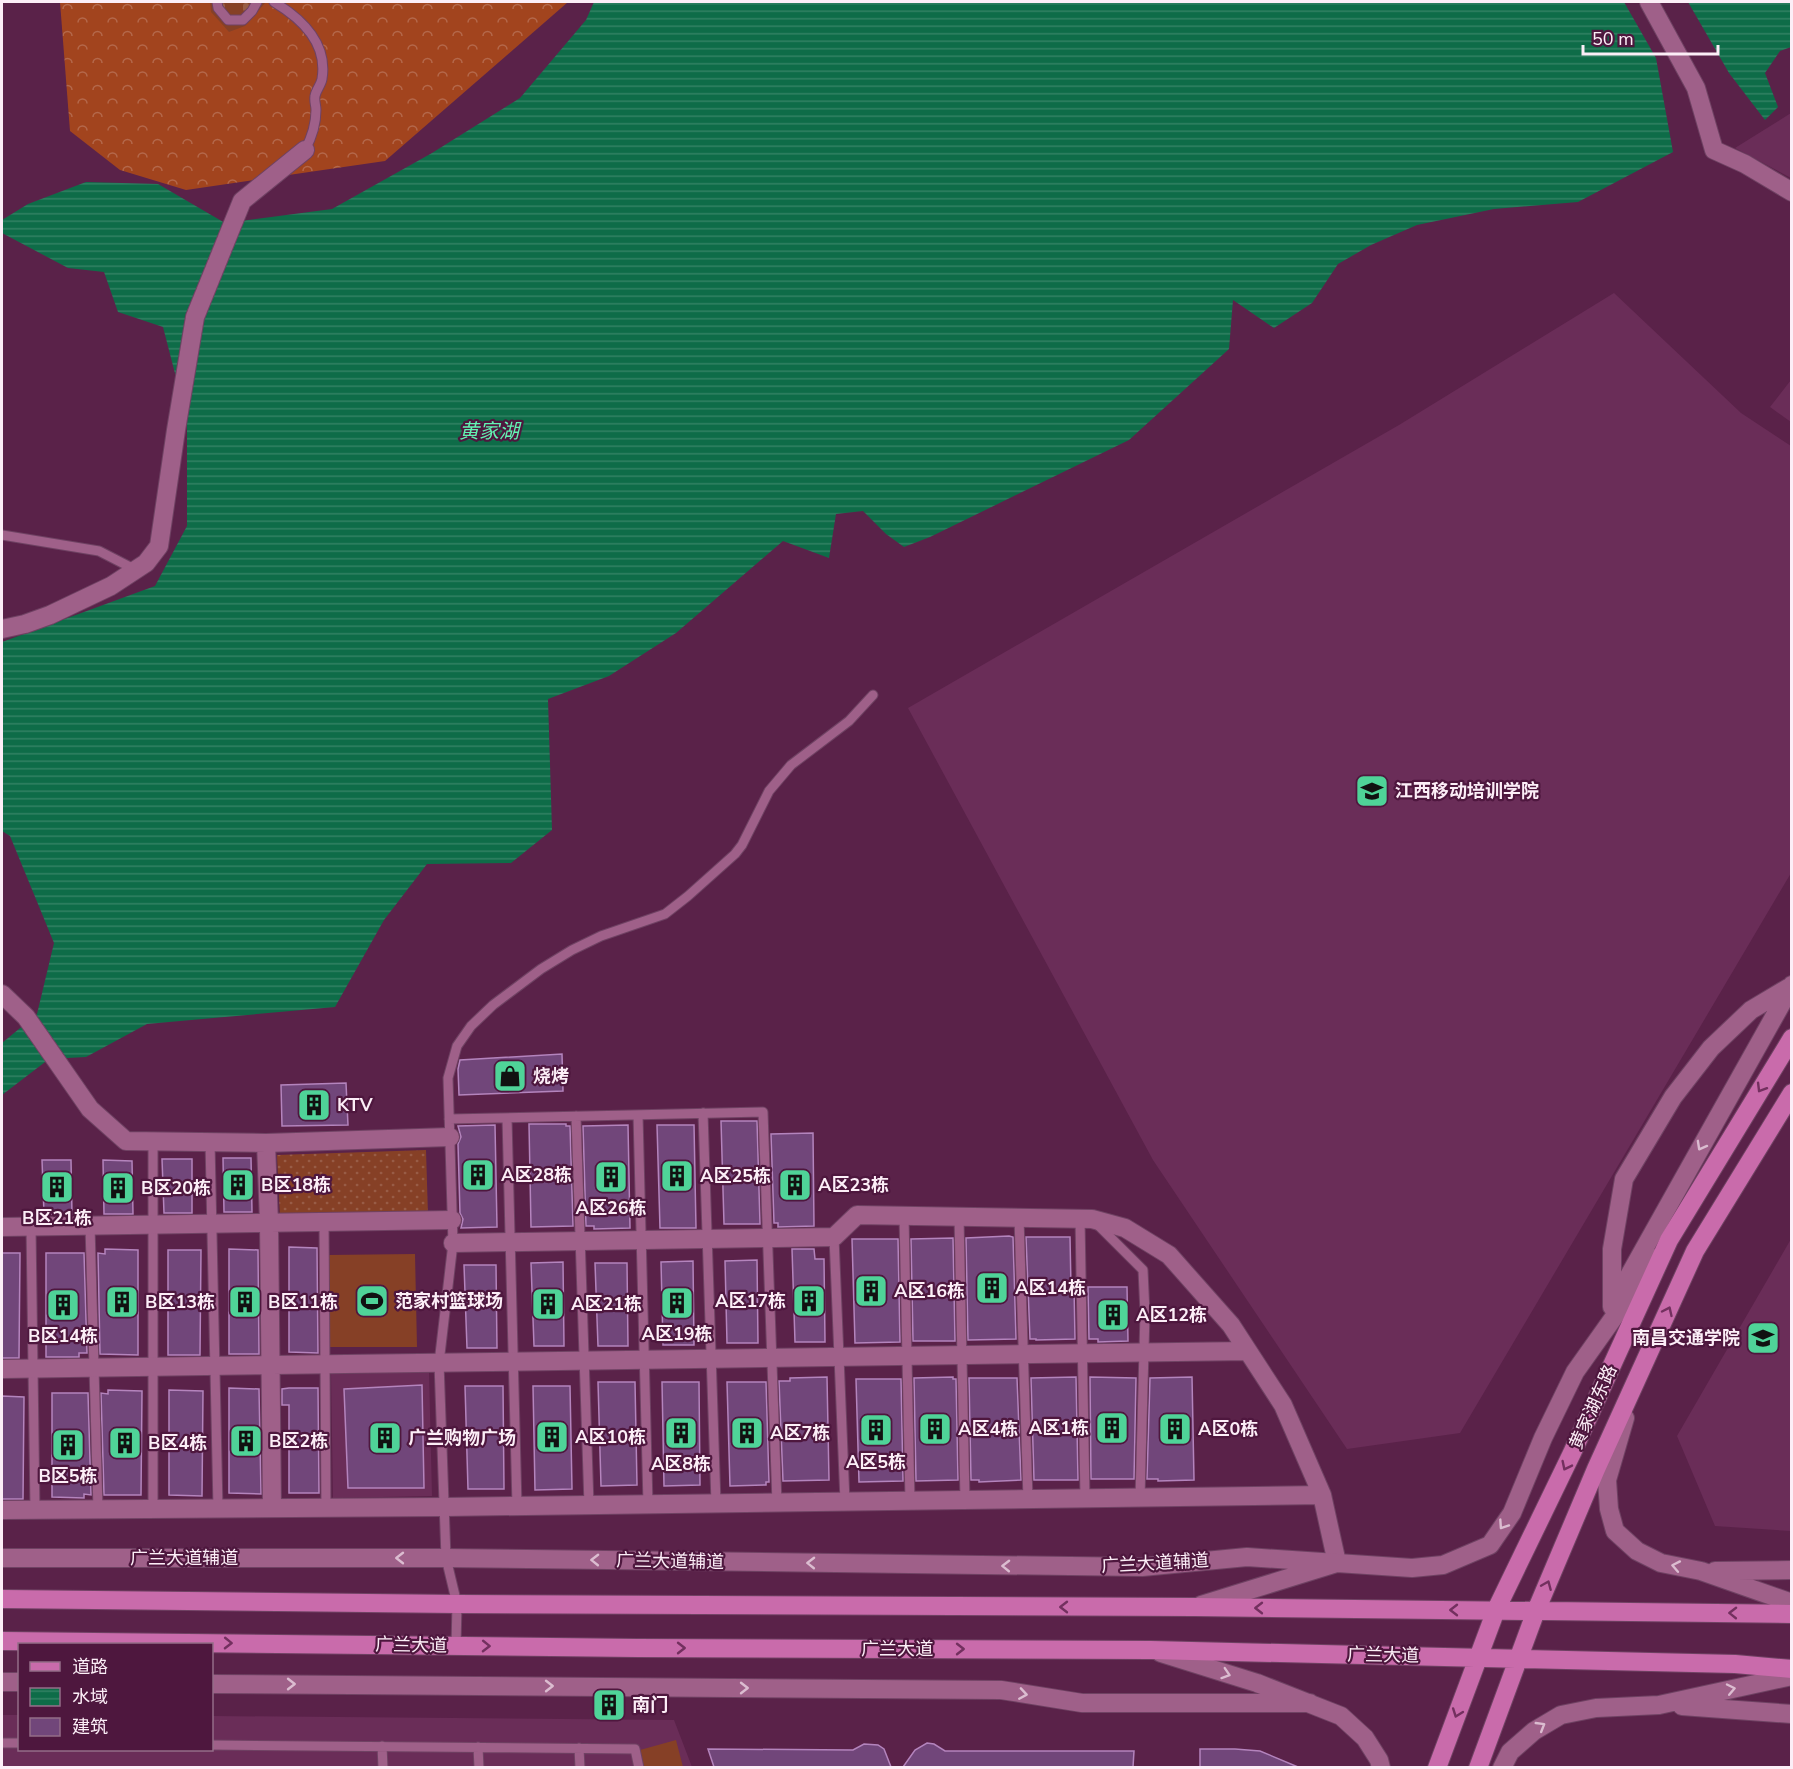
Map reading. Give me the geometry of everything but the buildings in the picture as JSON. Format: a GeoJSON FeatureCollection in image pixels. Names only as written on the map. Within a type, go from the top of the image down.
{"type":"FeatureCollection","features":[{"type":"Feature","properties":{"kind":"main road","name":"黄家湖东路"},"geometry":{"type":"LineString","coordinates":[[1437,1767],[1496,1610],[1572,1453],[1669,1239],[1791,1038]]}},
{"type":"Feature","properties":{"kind":"main road","name":"黄家湖东路"},"geometry":{"type":"LineString","coordinates":[[1478,1767],[1517,1659],[1596,1468],[1695,1251],[1791,1093]]}},
{"type":"Feature","properties":{"kind":"main road"},"geometry":{"type":"LineString","coordinates":[[2,1599],[457,1604],[1194,1607],[1791,1614]]}},
{"type":"Feature","properties":{"kind":"main road","name":"广兰大道"},"geometry":{"type":"LineString","coordinates":[[2,1641],[184,1643]]}},
{"type":"Feature","properties":{"kind":"main road","name":"广兰大道"},"geometry":{"type":"LineString","coordinates":[[213,1643],[1150,1650],[1735,1664],[1791,1669]]}},
{"type":"Feature","properties":{"kind":"street"},"geometry":{"type":"LineString","coordinates":[[1649,2],[1696,88],[1714,150],[1745,164],[1791,192]]}},
{"type":"Feature","properties":{"kind":"street"},"geometry":{"type":"LineString","coordinates":[[2,629],[50,615],[111,586],[146,563],[159,546],[195,317],[242,201],[304,150]]}},
{"type":"Feature","properties":{"kind":"street"},"geometry":{"type":"LineString","coordinates":[[1575,1372],[1791,986]]}},
{"type":"Feature","properties":{"kind":"street"},"geometry":{"type":"LineString","coordinates":[[1612,1306],[1612,1249],[1624,1179],[1673,1097],[1712,1048],[1751,1010],[1791,986]]}},
{"type":"Feature","properties":{"kind":"street"},"geometry":{"type":"LineString","coordinates":[[2,994],[26,1017],[90,1109],[126,1141],[266,1143],[450,1128]]}},
{"type":"Feature","properties":{"kind":"street"},"geometry":{"type":"LineString","coordinates":[[266,1143],[272,1508]]}},
{"type":"Feature","properties":{"kind":"street"},"geometry":{"type":"LineString","coordinates":[[453,1243],[834,1238],[857,1215],[1086,1219],[1125,1228],[1168,1255],[1231,1326],[1283,1405],[1322,1495],[1337,1563],[1194,1607]]}},
{"type":"Feature","properties":{"kind":"street"},"geometry":{"type":"LineString","coordinates":[[2,1227],[452,1220]]}},
{"type":"Feature","properties":{"kind":"street"},"geometry":{"type":"LineString","coordinates":[[1575,1372],[1669,1239]]}},
{"type":"Feature","properties":{"kind":"street"},"geometry":{"type":"LineString","coordinates":[[2,1369],[1248,1351]]}},
{"type":"Feature","properties":{"kind":"street","name":"广兰大道辅道"},"geometry":{"type":"LineString","coordinates":[[2,1558],[446,1558],[1142,1567],[1247,1557],[1412,1568],[1443,1565],[1490,1545],[1512,1512],[1543,1438],[1575,1372]]}},
{"type":"Feature","properties":{"kind":"street"},"geometry":{"type":"LineString","coordinates":[[1637,1378],[1607,1480],[1609,1509],[1615,1531],[1637,1551],[1661,1563],[1701,1571],[1791,1603]]}},
{"type":"Feature","properties":{"kind":"street"},"geometry":{"type":"LineString","coordinates":[[2,1510],[444,1507],[1322,1495]]}},
{"type":"Feature","properties":{"kind":"street"},"geometry":{"type":"LineString","coordinates":[[1701,1571],[1791,1570]]}},
{"type":"Feature","properties":{"kind":"street"},"geometry":{"type":"LineString","coordinates":[[1150,1650],[1257,1683],[1341,1716],[1365,1738],[1381,1767]]}},
{"type":"Feature","properties":{"kind":"street"},"geometry":{"type":"LineString","coordinates":[[1659,1705],[1791,1676]]}},
{"type":"Feature","properties":{"kind":"street"},"geometry":{"type":"LineString","coordinates":[[2,1682],[18,1682]]}},
{"type":"Feature","properties":{"kind":"street"},"geometry":{"type":"LineString","coordinates":[[213,1684],[1001,1690],[1082,1703],[1310,1703]]}},
{"type":"Feature","properties":{"kind":"street"},"geometry":{"type":"LineString","coordinates":[[1502,1767],[1510,1752],[1534,1731],[1561,1714],[1596,1708],[1659,1705],[1791,1714]]}},
{"type":"Feature","properties":{"kind":"lane"},"geometry":{"type":"LineString","coordinates":[[217,2],[218,8],[228,20],[243,20],[257,2]]}},
{"type":"Feature","properties":{"kind":"lane"},"geometry":{"type":"LineString","coordinates":[[274,2],[297,18],[315,37],[322,56],[322,80],[314,98],[315,122],[311,138],[304,150]]}},
{"type":"Feature","properties":{"kind":"lane"},"geometry":{"type":"LineString","coordinates":[[2,536],[99,551],[135,570]]}},
{"type":"Feature","properties":{"kind":"lane"},"geometry":{"type":"LineString","coordinates":[[456,1646],[457,1604],[446,1558],[439,1364],[453,1243],[448,1078],[457,1046],[471,1026],[494,1005],[542,969],[572,950],[601,936],[665,914],[688,896],[742,846],[769,791],[791,765],[849,720],[873,695]]}},
{"type":"Feature","properties":{"kind":"lane"},"geometry":{"type":"LineString","coordinates":[[450,1128],[507,1118],[763,1112],[777,1503]]}},
{"type":"Feature","properties":{"kind":"lane"},"geometry":{"type":"LineString","coordinates":[[703,1113],[716,1503]]}},
{"type":"Feature","properties":{"kind":"lane"},"geometry":{"type":"LineString","coordinates":[[638,1115],[648,1504]]}},
{"type":"Feature","properties":{"kind":"lane"},"geometry":{"type":"LineString","coordinates":[[576,1116],[589,1505]]}},
{"type":"Feature","properties":{"kind":"lane"},"geometry":{"type":"LineString","coordinates":[[507,1118],[518,1506]]}},
{"type":"Feature","properties":{"kind":"lane"},"geometry":{"type":"LineString","coordinates":[[153,1142],[153,1509]]}},
{"type":"Feature","properties":{"kind":"lane"},"geometry":{"type":"LineString","coordinates":[[210,1142],[218,1508]]}},
{"type":"Feature","properties":{"kind":"lane"},"geometry":{"type":"LineString","coordinates":[[904,1216],[910,1501]]}},
{"type":"Feature","properties":{"kind":"lane"},"geometry":{"type":"LineString","coordinates":[[959,1217],[965,1500]]}},
{"type":"Feature","properties":{"kind":"lane"},"geometry":{"type":"LineString","coordinates":[[1019,1218],[1028,1499]]}},
{"type":"Feature","properties":{"kind":"lane"},"geometry":{"type":"LineString","coordinates":[[1086,1219],[1143,1270],[1145,1313],[1140,1498]]}},
{"type":"Feature","properties":{"kind":"lane"},"geometry":{"type":"LineString","coordinates":[[1085,1498],[1082,1354],[1086,1219]]}},
{"type":"Feature","properties":{"kind":"lane"},"geometry":{"type":"LineString","coordinates":[[324,1222],[326,1508]]}},
{"type":"Feature","properties":{"kind":"lane"},"geometry":{"type":"LineString","coordinates":[[90,1226],[98,1509]]}},
{"type":"Feature","properties":{"kind":"lane"},"geometry":{"type":"LineString","coordinates":[[31,1227],[35,1510]]}},
{"type":"Feature","properties":{"kind":"lane"},"geometry":{"type":"LineString","coordinates":[[834,1238],[845,1502]]}},
{"type":"Feature","properties":{"kind":"lane"},"geometry":{"type":"LineString","coordinates":[[2,1743],[18,1743]]}},
{"type":"Feature","properties":{"kind":"lane"},"geometry":{"type":"LineString","coordinates":[[213,1745],[635,1749],[639,1767]]}},
{"type":"Feature","properties":{"kind":"lane"},"geometry":{"type":"LineString","coordinates":[[382,1746],[383,1767]]}},
{"type":"Feature","properties":{"kind":"lane"},"geometry":{"type":"LineString","coordinates":[[478,1747],[479,1767]]}},
{"type":"Feature","properties":{"kind":"lane"},"geometry":{"type":"LineString","coordinates":[[579,1748],[580,1767]]}},
{"type":"Feature","properties":{"kind":"shaded area"},"geometry":{"type":"Polygon","coordinates":[[[1791,113],[1791,178],[1735,148],[1791,113]]]}},
{"type":"Feature","properties":{"kind":"shaded area","name":"江西移动培训学院"},"geometry":{"type":"Polygon","coordinates":[[[1614,293],[1741,413],[1791,446],[1791,873],[1460,1433],[1347,1449],[1153,1160],[908,708],[1399,425],[1614,293]]]}},
{"type":"Feature","properties":{"kind":"shaded area"},"geometry":{"type":"Polygon","coordinates":[[[1791,380],[1791,422],[1770,407],[1791,380]]]}},
{"type":"Feature","properties":{"kind":"shaded area","name":"南昌交通学院"},"geometry":{"type":"Polygon","coordinates":[[[1791,1239],[1791,1531],[1715,1526],[1677,1436],[1791,1239]]]}},
{"type":"Feature","properties":{"kind":"shaded area","name":"广兰购物广场"},"geometry":{"type":"Polygon","coordinates":[[[429,1372],[432,1496],[333,1498],[331,1374],[429,1372]]]}},
{"type":"Feature","properties":{"kind":"shaded area"},"geometry":{"type":"Polygon","coordinates":[[[2,1715],[18,1715],[18,1751],[213,1751],[213,1716],[674,1720],[692,1767],[2,1768],[2,1715]]]}},
{"type":"Feature","properties":{"kind":"green space"},"geometry":{"type":"Polygon","coordinates":[[[60,2],[568,2],[385,161],[186,190],[120,170],[70,131],[60,2]]]}},
{"type":"Feature","properties":{"kind":"green space"},"geometry":{"type":"Polygon","coordinates":[[[210,2],[266,2],[245,26],[229,32],[211,12],[210,2]]]}},
{"type":"Feature","properties":{"kind":"green space"},"geometry":{"type":"Polygon","coordinates":[[[426,1150],[428,1216],[280,1217],[277,1155],[426,1150]]]}},
{"type":"Feature","properties":{"kind":"green space","name":"范家村篮球场"},"geometry":{"type":"Polygon","coordinates":[[[415,1254],[417,1347],[329,1347],[327,1255],[415,1254]]]}},
{"type":"Feature","properties":{"kind":"green space"},"geometry":{"type":"Polygon","coordinates":[[[676,1740],[683,1767],[644,1767],[640,1750],[676,1740]]]}},
{"type":"Feature","properties":{"kind":"water","name":"黄家湖"},"geometry":{"type":"Polygon","coordinates":[[[594,2],[1624,2],[1656,58],[1673,152],[1578,202],[1494,209],[1417,225],[1371,245],[1338,264],[1312,303],[1274,328],[1233,300],[1229,349],[1129,440],[930,537],[904,547],[886,534],[863,511],[836,514],[829,558],[783,541],[676,633],[609,676],[548,699],[552,830],[511,863],[427,864],[384,920],[335,1007],[147,1024],[86,1057],[49,1059],[2,1095],[2,1043],[37,1014],[54,943],[10,836],[2,831],[2,642],[155,586],[187,526],[187,420],[163,327],[118,312],[104,272],[68,268],[2,233],[2,220],[28,204],[86,182],[158,184],[225,223],[332,209],[432,153],[520,98],[586,20],[594,2]]]}},
{"type":"Feature","properties":{"kind":"water"},"geometry":{"type":"Polygon","coordinates":[[[1688,2],[1791,2],[1791,47],[1780,51],[1765,73],[1778,107],[1765,120],[1729,73],[1688,2]]]}},
{"type":"Feature","properties":{"kind":"place","name":"江西移动培训学院"},"geometry":{"type":"Point","coordinates":[1372,791]}},
{"type":"Feature","properties":{"kind":"place","name":"烧烤"},"geometry":{"type":"Point","coordinates":[510,1076]}},
{"type":"Feature","properties":{"kind":"place","name":"KTV"},"geometry":{"type":"Point","coordinates":[314,1105]}},
{"type":"Feature","properties":{"kind":"place","name":"A区28栋"},"geometry":{"type":"Point","coordinates":[478,1175]}},
{"type":"Feature","properties":{"kind":"place","name":"A区25栋"},"geometry":{"type":"Point","coordinates":[677,1176]}},
{"type":"Feature","properties":{"kind":"place","name":"A区26栋"},"geometry":{"type":"Point","coordinates":[611,1177]}},
{"type":"Feature","properties":{"kind":"place","name":"B区18栋"},"geometry":{"type":"Point","coordinates":[238,1185]}},
{"type":"Feature","properties":{"kind":"place","name":"A区23栋"},"geometry":{"type":"Point","coordinates":[795,1185]}},
{"type":"Feature","properties":{"kind":"place","name":"B区21栋"},"geometry":{"type":"Point","coordinates":[57,1187]}},
{"type":"Feature","properties":{"kind":"place","name":"B区20栋"},"geometry":{"type":"Point","coordinates":[118,1188]}},
{"type":"Feature","properties":{"kind":"place","name":"A区14栋"},"geometry":{"type":"Point","coordinates":[992,1288]}},
{"type":"Feature","properties":{"kind":"place","name":"A区16栋"},"geometry":{"type":"Point","coordinates":[871,1291]}},
{"type":"Feature","properties":{"kind":"place","name":"范家村篮球场"},"geometry":{"type":"Point","coordinates":[372,1301]}},
{"type":"Feature","properties":{"kind":"place","name":"A区17栋"},"geometry":{"type":"Point","coordinates":[809,1301]}},
{"type":"Feature","properties":{"kind":"place","name":"B区13栋"},"geometry":{"type":"Point","coordinates":[122,1302]}},
{"type":"Feature","properties":{"kind":"place","name":"B区11栋"},"geometry":{"type":"Point","coordinates":[245,1302]}},
{"type":"Feature","properties":{"kind":"place","name":"A区19栋"},"geometry":{"type":"Point","coordinates":[677,1303]}},
{"type":"Feature","properties":{"kind":"place","name":"A区21栋"},"geometry":{"type":"Point","coordinates":[548,1304]}},
{"type":"Feature","properties":{"kind":"place","name":"B区14栋"},"geometry":{"type":"Point","coordinates":[63,1305]}},
{"type":"Feature","properties":{"kind":"place","name":"A区12栋"},"geometry":{"type":"Point","coordinates":[1113,1315]}},
{"type":"Feature","properties":{"kind":"place","name":"南昌交通学院"},"geometry":{"type":"Point","coordinates":[1763,1338]}},
{"type":"Feature","properties":{"kind":"place","name":"A区1栋"},"geometry":{"type":"Point","coordinates":[1112,1428]}},
{"type":"Feature","properties":{"kind":"place","name":"A区4栋"},"geometry":{"type":"Point","coordinates":[935,1429]}},
{"type":"Feature","properties":{"kind":"place","name":"A区0栋"},"geometry":{"type":"Point","coordinates":[1175,1429]}},
{"type":"Feature","properties":{"kind":"place","name":"A区5栋"},"geometry":{"type":"Point","coordinates":[876,1430]}},
{"type":"Feature","properties":{"kind":"place","name":"A区8栋"},"geometry":{"type":"Point","coordinates":[681,1433]}},
{"type":"Feature","properties":{"kind":"place","name":"A区7栋"},"geometry":{"type":"Point","coordinates":[747,1433]}},
{"type":"Feature","properties":{"kind":"place","name":"A区10栋"},"geometry":{"type":"Point","coordinates":[552,1437]}},
{"type":"Feature","properties":{"kind":"place","name":"广兰购物广场"},"geometry":{"type":"Point","coordinates":[385,1438]}},
{"type":"Feature","properties":{"kind":"place","name":"B区2栋"},"geometry":{"type":"Point","coordinates":[246,1441]}},
{"type":"Feature","properties":{"kind":"place","name":"B区4栋"},"geometry":{"type":"Point","coordinates":[125,1443]}},
{"type":"Feature","properties":{"kind":"place","name":"B区5栋"},"geometry":{"type":"Point","coordinates":[68,1445]}},
{"type":"Feature","properties":{"kind":"place","name":"南门"},"geometry":{"type":"Point","coordinates":[609,1705]}}]}
